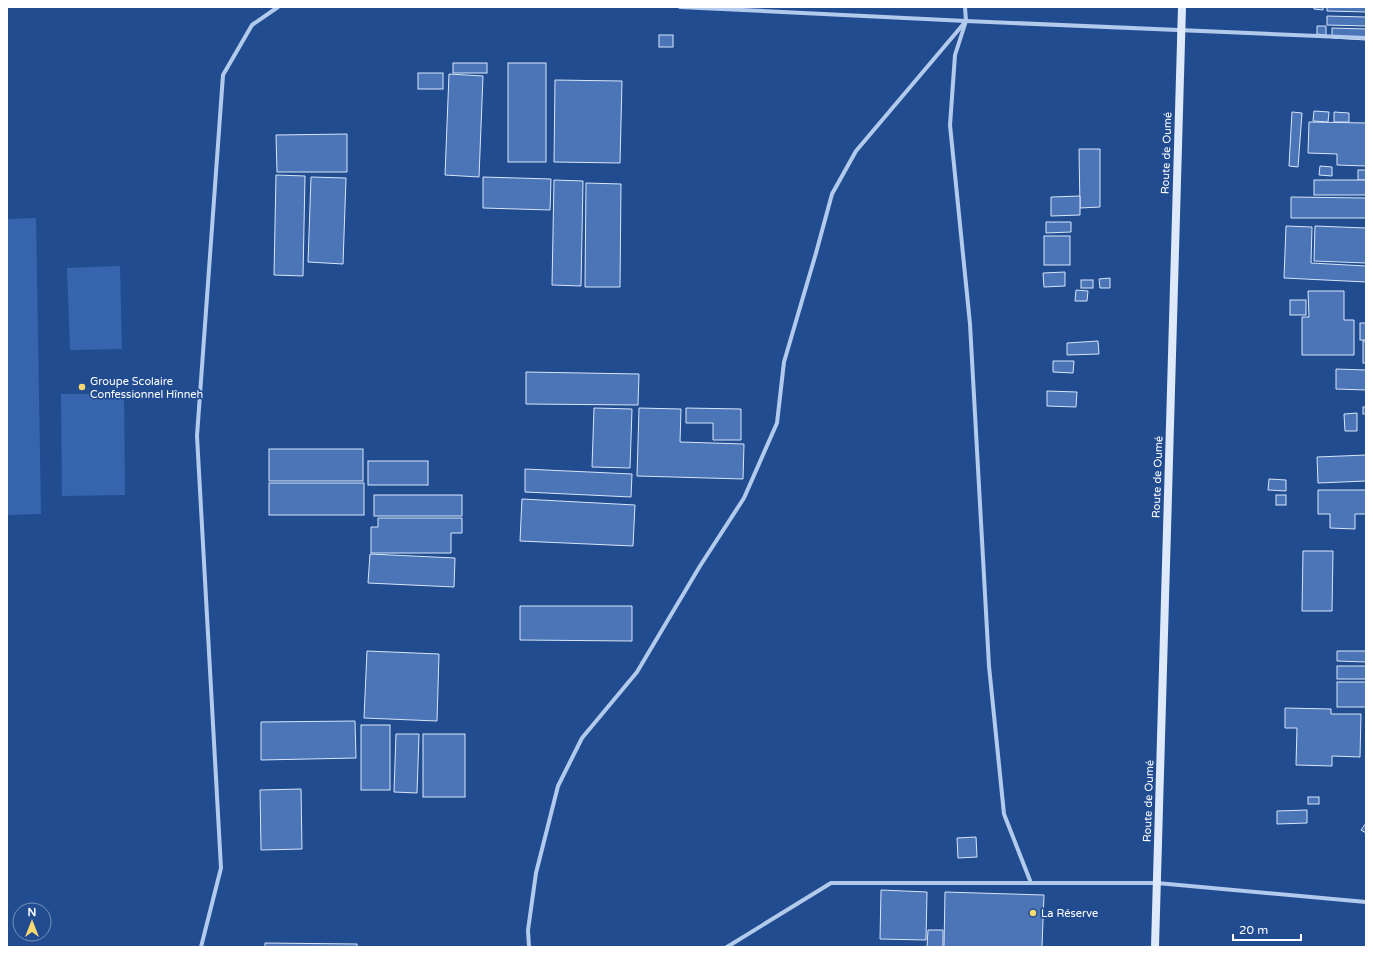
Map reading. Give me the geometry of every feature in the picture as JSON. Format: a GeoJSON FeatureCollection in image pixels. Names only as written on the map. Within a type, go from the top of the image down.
{"type":"FeatureCollection","features":[{"type":"Feature","properties":{"kind":"main road","name":"Route de Oumé"},"geometry":{"type":"LineString","coordinates":[[1155,947],[1182,7]]}},
{"type":"Feature","properties":{"kind":"street"},"geometry":{"type":"LineString","coordinates":[[201,947],[221,868],[197,436],[223,75],[252,25],[278,7]]}},
{"type":"Feature","properties":{"kind":"street"},"geometry":{"type":"LineString","coordinates":[[680,7],[1366,38]]}},
{"type":"Feature","properties":{"kind":"street"},"geometry":{"type":"LineString","coordinates":[[965,7],[966,21],[954,55],[950,125],[970,324],[989,666],[1004,814],[1032,883]]}},
{"type":"Feature","properties":{"kind":"street"},"geometry":{"type":"LineString","coordinates":[[529,947],[528,930],[536,873],[558,786],[582,738],[637,672],[700,566],[744,498],[776,423],[784,362],[832,194],[856,151],[966,21]]}},
{"type":"Feature","properties":{"kind":"street"},"geometry":{"type":"LineString","coordinates":[[727,947],[831,883],[1157,883],[1366,902]]}},
{"type":"Feature","properties":{"kind":"shaded area"},"geometry":{"type":"Polygon","coordinates":[[[36,218],[41,514],[7,515],[7,219],[36,218]]]}},
{"type":"Feature","properties":{"kind":"shaded area"},"geometry":{"type":"Polygon","coordinates":[[[120,266],[122,349],[70,350],[67,268],[120,266]]]}},
{"type":"Feature","properties":{"kind":"shaded area"},"geometry":{"type":"Polygon","coordinates":[[[61,394],[124,394],[125,495],[62,496],[61,394]]]}},
{"type":"Feature","properties":{"kind":"building"},"geometry":{"type":"Polygon","coordinates":[[[1314,7],[1323,7],[1323,10],[1314,9],[1314,7]]]}},
{"type":"Feature","properties":{"kind":"building"},"geometry":{"type":"Polygon","coordinates":[[[1327,7],[1366,7],[1366,12],[1327,11],[1327,7]]]}},
{"type":"Feature","properties":{"kind":"building"},"geometry":{"type":"Polygon","coordinates":[[[1327,16],[1366,17],[1366,26],[1327,25],[1327,16]]]}},
{"type":"Feature","properties":{"kind":"building"},"geometry":{"type":"Polygon","coordinates":[[[1317,26],[1326,26],[1326,35],[1317,34],[1317,26]]]}},
{"type":"Feature","properties":{"kind":"building"},"geometry":{"type":"Polygon","coordinates":[[[1332,28],[1366,29],[1366,40],[1332,38],[1332,28]]]}},
{"type":"Feature","properties":{"kind":"building"},"geometry":{"type":"Polygon","coordinates":[[[659,35],[673,35],[673,47],[659,47],[659,35]]]}},
{"type":"Feature","properties":{"kind":"building"},"geometry":{"type":"Polygon","coordinates":[[[453,63],[487,63],[487,73],[453,73],[453,63]]]}},
{"type":"Feature","properties":{"kind":"building"},"geometry":{"type":"Polygon","coordinates":[[[508,63],[546,63],[546,162],[508,162],[508,63]]]}},
{"type":"Feature","properties":{"kind":"building"},"geometry":{"type":"Polygon","coordinates":[[[418,73],[443,73],[443,89],[418,89],[418,73]]]}},
{"type":"Feature","properties":{"kind":"building"},"geometry":{"type":"Polygon","coordinates":[[[449,74],[483,76],[479,177],[445,175],[449,74]]]}},
{"type":"Feature","properties":{"kind":"building"},"geometry":{"type":"Polygon","coordinates":[[[555,80],[622,81],[620,163],[554,162],[555,80]]]}},
{"type":"Feature","properties":{"kind":"building"},"geometry":{"type":"Polygon","coordinates":[[[1314,111],[1329,112],[1328,122],[1313,121],[1314,111]]]}},
{"type":"Feature","properties":{"kind":"building"},"geometry":{"type":"Polygon","coordinates":[[[1292,112],[1302,113],[1298,167],[1289,166],[1292,112]]]}},
{"type":"Feature","properties":{"kind":"building"},"geometry":{"type":"Polygon","coordinates":[[[1334,112],[1349,113],[1349,122],[1334,122],[1334,112]]]}},
{"type":"Feature","properties":{"kind":"building"},"geometry":{"type":"Polygon","coordinates":[[[1309,122],[1366,123],[1366,166],[1337,165],[1337,154],[1308,153],[1309,122]]]}},
{"type":"Feature","properties":{"kind":"building"},"geometry":{"type":"Polygon","coordinates":[[[347,134],[347,172],[277,172],[276,135],[347,134]]]}},
{"type":"Feature","properties":{"kind":"building"},"geometry":{"type":"Polygon","coordinates":[[[1079,149],[1100,149],[1100,207],[1080,208],[1079,149]]]}},
{"type":"Feature","properties":{"kind":"building"},"geometry":{"type":"Polygon","coordinates":[[[1320,166],[1332,167],[1332,176],[1319,175],[1320,166]]]}},
{"type":"Feature","properties":{"kind":"building"},"geometry":{"type":"Polygon","coordinates":[[[1358,170],[1366,170],[1366,180],[1358,180],[1358,170]]]}},
{"type":"Feature","properties":{"kind":"building"},"geometry":{"type":"Polygon","coordinates":[[[276,175],[305,176],[303,276],[274,275],[276,175]]]}},
{"type":"Feature","properties":{"kind":"building"},"geometry":{"type":"Polygon","coordinates":[[[311,177],[346,178],[343,264],[308,262],[311,177]]]}},
{"type":"Feature","properties":{"kind":"building"},"geometry":{"type":"Polygon","coordinates":[[[483,177],[551,179],[550,210],[483,208],[483,177]]]}},
{"type":"Feature","properties":{"kind":"building"},"geometry":{"type":"Polygon","coordinates":[[[554,180],[583,181],[581,286],[552,285],[554,180]]]}},
{"type":"Feature","properties":{"kind":"building"},"geometry":{"type":"Polygon","coordinates":[[[1314,180],[1366,180],[1366,195],[1314,195],[1314,180]]]}},
{"type":"Feature","properties":{"kind":"building"},"geometry":{"type":"Polygon","coordinates":[[[586,183],[621,184],[620,287],[585,287],[586,183]]]}},
{"type":"Feature","properties":{"kind":"building"},"geometry":{"type":"Polygon","coordinates":[[[1080,196],[1080,215],[1051,216],[1051,197],[1080,196]]]}},
{"type":"Feature","properties":{"kind":"building"},"geometry":{"type":"Polygon","coordinates":[[[1291,197],[1366,198],[1366,218],[1291,218],[1291,197]]]}},
{"type":"Feature","properties":{"kind":"building"},"geometry":{"type":"Polygon","coordinates":[[[1046,222],[1071,222],[1071,232],[1046,233],[1046,222]]]}},
{"type":"Feature","properties":{"kind":"building"},"geometry":{"type":"Polygon","coordinates":[[[1286,226],[1312,227],[1311,263],[1366,266],[1366,282],[1284,278],[1286,226]]]}},
{"type":"Feature","properties":{"kind":"building"},"geometry":{"type":"Polygon","coordinates":[[[1315,226],[1366,228],[1366,263],[1314,261],[1315,226]]]}},
{"type":"Feature","properties":{"kind":"building"},"geometry":{"type":"Polygon","coordinates":[[[1044,236],[1070,236],[1070,265],[1044,265],[1044,236]]]}},
{"type":"Feature","properties":{"kind":"building"},"geometry":{"type":"Polygon","coordinates":[[[1065,272],[1065,286],[1044,287],[1043,273],[1065,272]]]}},
{"type":"Feature","properties":{"kind":"building"},"geometry":{"type":"Polygon","coordinates":[[[1110,278],[1110,288],[1100,288],[1099,279],[1110,278]]]}},
{"type":"Feature","properties":{"kind":"building"},"geometry":{"type":"Polygon","coordinates":[[[1081,280],[1093,280],[1093,288],[1081,288],[1081,280]]]}},
{"type":"Feature","properties":{"kind":"building"},"geometry":{"type":"Polygon","coordinates":[[[1076,290],[1088,291],[1087,301],[1075,301],[1076,290]]]}},
{"type":"Feature","properties":{"kind":"building"},"geometry":{"type":"Polygon","coordinates":[[[1308,291],[1344,291],[1344,320],[1354,320],[1354,355],[1302,355],[1302,317],[1309,317],[1308,291]]]}},
{"type":"Feature","properties":{"kind":"building"},"geometry":{"type":"Polygon","coordinates":[[[1290,300],[1306,300],[1306,315],[1290,315],[1290,300]]]}},
{"type":"Feature","properties":{"kind":"building"},"geometry":{"type":"Polygon","coordinates":[[[1360,323],[1366,323],[1366,340],[1360,340],[1360,323]]]}},
{"type":"Feature","properties":{"kind":"building"},"geometry":{"type":"Polygon","coordinates":[[[1098,341],[1099,354],[1067,355],[1067,343],[1098,341]]]}},
{"type":"Feature","properties":{"kind":"building"},"geometry":{"type":"Polygon","coordinates":[[[1363,341],[1366,341],[1366,363],[1363,363],[1363,341]]]}},
{"type":"Feature","properties":{"kind":"building"},"geometry":{"type":"Polygon","coordinates":[[[1053,361],[1074,361],[1073,373],[1053,372],[1053,361]]]}},
{"type":"Feature","properties":{"kind":"building"},"geometry":{"type":"Polygon","coordinates":[[[1336,369],[1366,370],[1366,390],[1336,389],[1336,369]]]}},
{"type":"Feature","properties":{"kind":"building"},"geometry":{"type":"Polygon","coordinates":[[[526,372],[639,374],[638,405],[526,404],[526,372]]]}},
{"type":"Feature","properties":{"kind":"building"},"geometry":{"type":"Polygon","coordinates":[[[1047,391],[1077,392],[1076,407],[1047,406],[1047,391]]]}},
{"type":"Feature","properties":{"kind":"building"},"geometry":{"type":"Polygon","coordinates":[[[1363,407],[1366,407],[1366,414],[1363,414],[1363,407]]]}},
{"type":"Feature","properties":{"kind":"building"},"geometry":{"type":"Polygon","coordinates":[[[594,408],[632,409],[630,468],[592,467],[594,408]]]}},
{"type":"Feature","properties":{"kind":"building"},"geometry":{"type":"Polygon","coordinates":[[[639,408],[681,409],[680,442],[744,444],[743,479],[637,476],[639,408]]]}},
{"type":"Feature","properties":{"kind":"building"},"geometry":{"type":"Polygon","coordinates":[[[686,408],[741,409],[741,440],[713,440],[713,423],[686,423],[686,408]]]}},
{"type":"Feature","properties":{"kind":"building"},"geometry":{"type":"Polygon","coordinates":[[[1357,413],[1357,431],[1345,431],[1344,414],[1357,413]]]}},
{"type":"Feature","properties":{"kind":"building"},"geometry":{"type":"Polygon","coordinates":[[[269,449],[363,449],[363,481],[269,481],[269,449]]]}},
{"type":"Feature","properties":{"kind":"building"},"geometry":{"type":"Polygon","coordinates":[[[1366,455],[1366,481],[1318,483],[1317,457],[1366,455]]]}},
{"type":"Feature","properties":{"kind":"building"},"geometry":{"type":"Polygon","coordinates":[[[368,461],[428,461],[428,485],[368,485],[368,461]]]}},
{"type":"Feature","properties":{"kind":"building"},"geometry":{"type":"Polygon","coordinates":[[[525,469],[632,474],[631,497],[525,492],[525,469]]]}},
{"type":"Feature","properties":{"kind":"building"},"geometry":{"type":"Polygon","coordinates":[[[1269,479],[1286,480],[1286,491],[1268,490],[1269,479]]]}},
{"type":"Feature","properties":{"kind":"building"},"geometry":{"type":"Polygon","coordinates":[[[269,483],[364,483],[364,515],[269,515],[269,483]]]}},
{"type":"Feature","properties":{"kind":"building"},"geometry":{"type":"Polygon","coordinates":[[[1318,490],[1366,490],[1366,514],[1355,514],[1355,529],[1330,528],[1330,514],[1318,514],[1318,490]]]}},
{"type":"Feature","properties":{"kind":"building"},"geometry":{"type":"Polygon","coordinates":[[[374,495],[462,495],[462,516],[374,516],[374,495]]]}},
{"type":"Feature","properties":{"kind":"building"},"geometry":{"type":"Polygon","coordinates":[[[1276,495],[1286,495],[1286,505],[1276,505],[1276,495]]]}},
{"type":"Feature","properties":{"kind":"building"},"geometry":{"type":"Polygon","coordinates":[[[522,499],[635,505],[633,546],[520,541],[522,499]]]}},
{"type":"Feature","properties":{"kind":"building"},"geometry":{"type":"Polygon","coordinates":[[[378,518],[462,518],[462,533],[451,533],[451,553],[371,553],[371,527],[378,527],[378,518]]]}},
{"type":"Feature","properties":{"kind":"building"},"geometry":{"type":"Polygon","coordinates":[[[1303,551],[1333,551],[1332,611],[1302,611],[1303,551]]]}},
{"type":"Feature","properties":{"kind":"building"},"geometry":{"type":"Polygon","coordinates":[[[370,554],[455,558],[454,587],[368,583],[370,554]]]}},
{"type":"Feature","properties":{"kind":"building"},"geometry":{"type":"Polygon","coordinates":[[[520,606],[632,606],[632,641],[520,640],[520,606]]]}},
{"type":"Feature","properties":{"kind":"building"},"geometry":{"type":"Polygon","coordinates":[[[367,651],[439,654],[437,721],[364,718],[367,651]]]}},
{"type":"Feature","properties":{"kind":"building"},"geometry":{"type":"Polygon","coordinates":[[[1337,651],[1366,651],[1366,662],[1337,661],[1337,651]]]}},
{"type":"Feature","properties":{"kind":"building"},"geometry":{"type":"Polygon","coordinates":[[[1337,666],[1366,666],[1366,679],[1337,679],[1337,666]]]}},
{"type":"Feature","properties":{"kind":"building"},"geometry":{"type":"Polygon","coordinates":[[[1337,682],[1366,682],[1366,707],[1337,707],[1337,682]]]}},
{"type":"Feature","properties":{"kind":"building"},"geometry":{"type":"Polygon","coordinates":[[[1285,708],[1331,709],[1331,714],[1361,714],[1360,757],[1332,756],[1332,766],[1296,765],[1297,728],[1285,728],[1285,708]]]}},
{"type":"Feature","properties":{"kind":"building"},"geometry":{"type":"Polygon","coordinates":[[[355,721],[356,758],[261,760],[261,722],[355,721]]]}},
{"type":"Feature","properties":{"kind":"building"},"geometry":{"type":"Polygon","coordinates":[[[361,725],[390,725],[390,790],[361,790],[361,725]]]}},
{"type":"Feature","properties":{"kind":"building"},"geometry":{"type":"Polygon","coordinates":[[[396,734],[419,734],[417,793],[394,792],[396,734]]]}},
{"type":"Feature","properties":{"kind":"building"},"geometry":{"type":"Polygon","coordinates":[[[423,734],[465,734],[465,797],[423,797],[423,734]]]}},
{"type":"Feature","properties":{"kind":"building"},"geometry":{"type":"Polygon","coordinates":[[[301,789],[302,849],[261,850],[260,790],[301,789]]]}},
{"type":"Feature","properties":{"kind":"building"},"geometry":{"type":"Polygon","coordinates":[[[1308,797],[1319,797],[1319,804],[1308,804],[1308,797]]]}},
{"type":"Feature","properties":{"kind":"building"},"geometry":{"type":"Polygon","coordinates":[[[1307,810],[1307,823],[1277,824],[1277,811],[1307,810]]]}},
{"type":"Feature","properties":{"kind":"building"},"geometry":{"type":"Polygon","coordinates":[[[1366,823],[1366,833],[1361,830],[1366,823]]]}},
{"type":"Feature","properties":{"kind":"building"},"geometry":{"type":"Polygon","coordinates":[[[976,837],[977,857],[958,858],[957,838],[976,837]]]}},
{"type":"Feature","properties":{"kind":"building"},"geometry":{"type":"Polygon","coordinates":[[[881,890],[927,892],[926,940],[880,939],[881,890]]]}},
{"type":"Feature","properties":{"kind":"building"},"geometry":{"type":"Polygon","coordinates":[[[945,892],[1044,895],[1042,947],[944,947],[945,892]]]}},
{"type":"Feature","properties":{"kind":"building"},"geometry":{"type":"Polygon","coordinates":[[[928,930],[943,930],[943,947],[927,947],[928,930]]]}},
{"type":"Feature","properties":{"kind":"building"},"geometry":{"type":"Polygon","coordinates":[[[265,943],[357,944],[357,947],[265,947],[265,943]]]}},
{"type":"Feature","properties":{"kind":"place","name":"Groupe Scolaire Confessionnel Hînneh"},"geometry":{"type":"Point","coordinates":[82,387]}},
{"type":"Feature","properties":{"kind":"place","name":"La Réserve"},"geometry":{"type":"Point","coordinates":[1033,913]}}]}
